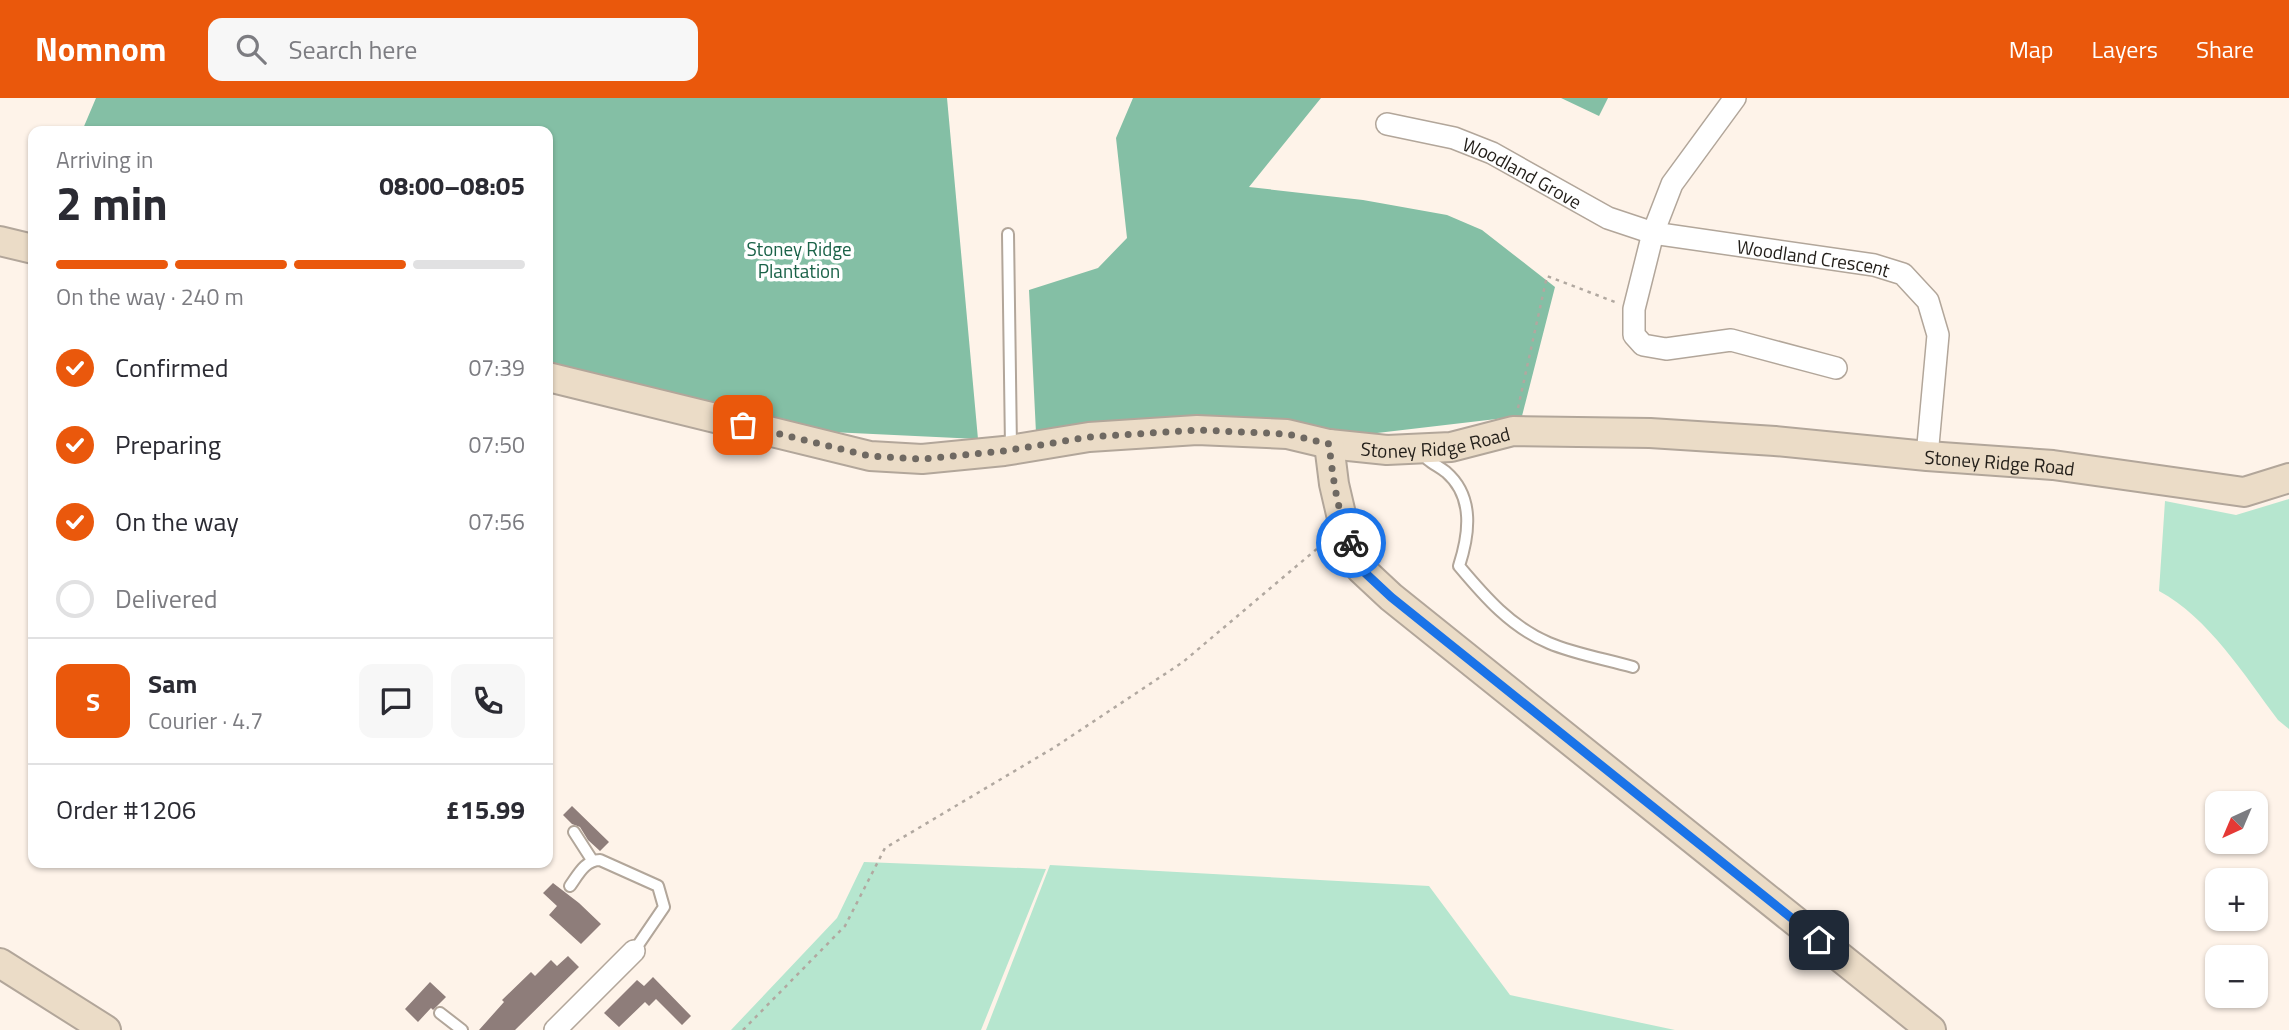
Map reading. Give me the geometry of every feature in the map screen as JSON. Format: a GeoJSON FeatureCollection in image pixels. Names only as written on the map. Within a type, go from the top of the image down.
{"type":"FeatureCollection","features":[{"type":"Feature","properties":{"kind":"street"},"geometry":{"type":"LineString","coordinates":[[1734,98],[1672,184],[1653,233],[1634,309],[1634,335],[1643,345],[1666,349],[1731,341],[1836,368]]}},
{"type":"Feature","properties":{"kind":"street","name":"Woodland Grove"},"geometry":{"type":"LineString","coordinates":[[1387,124],[1454,138],[1492,153],[1608,218],[1653,233]]}},
{"type":"Feature","properties":{"kind":"street","name":"Woodland Crescent"},"geometry":{"type":"LineString","coordinates":[[1653,233],[1874,265],[1903,274],[1928,301],[1938,335],[1927,456]]}},
{"type":"Feature","properties":{"kind":"street"},"geometry":{"type":"LineString","coordinates":[[0,241],[28,248]]}},
{"type":"Feature","properties":{"kind":"street","name":"Stoney Ridge Road"},"geometry":{"type":"LineString","coordinates":[[553,378],[870,456],[922,459],[1011,450],[1089,437],[1197,430],[1287,434],[1329,444],[1387,450],[1451,447],[1513,431],[1650,433],[2053,465],[2244,492],[2289,478]]}},
{"type":"Feature","properties":{"kind":"street"},"geometry":{"type":"LineString","coordinates":[[1329,444],[1334,484],[1344,527],[1361,569],[1391,597],[1931,1030]]}},
{"type":"Feature","properties":{"kind":"street"},"geometry":{"type":"LineString","coordinates":[[555,1030],[634,951]]}},
{"type":"Feature","properties":{"kind":"street"},"geometry":{"type":"LineString","coordinates":[[0,963],[106,1030]]}},
{"type":"Feature","properties":{"kind":"lane"},"geometry":{"type":"LineString","coordinates":[[1008,234],[1011,450]]}},
{"type":"Feature","properties":{"kind":"lane"},"geometry":{"type":"LineString","coordinates":[[1419,449],[1426,460],[1444,471],[1455,482],[1465,503],[1468,522],[1466,545],[1459,566],[1501,613],[1521,629],[1550,644],[1633,667]]}},
{"type":"Feature","properties":{"kind":"lane"},"geometry":{"type":"LineString","coordinates":[[574,832],[592,860]]}},
{"type":"Feature","properties":{"kind":"lane"},"geometry":{"type":"LineString","coordinates":[[570,886],[592,860],[600,860],[658,886],[664,907],[634,951]]}},
{"type":"Feature","properties":{"kind":"lane"},"geometry":{"type":"LineString","coordinates":[[440,1013],[462,1030]]}},
{"type":"Feature","properties":{"kind":"path"},"geometry":{"type":"LineString","coordinates":[[1513,431],[1547,276],[1634,309]]}},
{"type":"Feature","properties":{"kind":"path"},"geometry":{"type":"LineString","coordinates":[[744,1030],[845,926],[885,848],[1055,747],[1183,662],[1344,527]]}},
{"type":"Feature","properties":{"kind":"green space","name":"Stoney Ridge Plantation"},"geometry":{"type":"Polygon","coordinates":[[[96,98],[947,98],[978,439],[831,432],[553,364],[553,126],[84,126],[96,98]]]}},
{"type":"Feature","properties":{"kind":"green space"},"geometry":{"type":"Polygon","coordinates":[[[1133,98],[1321,98],[1249,187],[1363,200],[1447,215],[1482,230],[1555,287],[1522,416],[1360,435],[1317,430],[1290,421],[1228,416],[1036,433],[1029,290],[1098,268],[1127,238],[1116,138],[1133,98]]]}},
{"type":"Feature","properties":{"kind":"green space"},"geometry":{"type":"Polygon","coordinates":[[[1561,98],[1608,98],[1599,116],[1561,98]]]}},
{"type":"Feature","properties":{"kind":"green space"},"geometry":{"type":"Polygon","coordinates":[[[2289,499],[2289,729],[2278,720],[2239,667],[2194,616],[2159,591],[2165,501],[2236,515],[2289,499]]]}},
{"type":"Feature","properties":{"kind":"green space"},"geometry":{"type":"Polygon","coordinates":[[[864,862],[1046,869],[981,1030],[731,1030],[837,918],[864,862]]]}},
{"type":"Feature","properties":{"kind":"green space"},"geometry":{"type":"Polygon","coordinates":[[[1050,865],[1429,886],[1510,995],[1675,1030],[986,1030],[1050,865]]]}},
{"type":"Feature","properties":{"kind":"building"},"geometry":{"type":"Polygon","coordinates":[[[572,806],[609,842],[600,851],[588,840],[580,827],[572,824],[563,815],[572,806]]]}},
{"type":"Feature","properties":{"kind":"building"},"geometry":{"type":"Polygon","coordinates":[[[553,883],[601,924],[581,944],[549,915],[557,906],[543,893],[553,883]]]}},
{"type":"Feature","properties":{"kind":"building"},"geometry":{"type":"Polygon","coordinates":[[[568,956],[579,967],[515,1030],[479,1030],[504,1002],[502,1000],[531,972],[535,976],[551,960],[557,966],[568,956]]]}},
{"type":"Feature","properties":{"kind":"building"},"geometry":{"type":"Polygon","coordinates":[[[653,977],[691,1016],[682,1025],[656,999],[649,1006],[645,1002],[619,1027],[604,1013],[637,980],[644,986],[653,977]]]}},
{"type":"Feature","properties":{"kind":"building"},"geometry":{"type":"Polygon","coordinates":[[[430,982],[446,997],[418,1022],[405,1009],[430,982]]]}},
{"type":"Feature","properties":{"kind":"way so far"},"geometry":{"type":"LineString","coordinates":[[743,425],[870,456],[922,459],[1004,451],[1089,437],[1197,430],[1287,434],[1329,444],[1334,484],[1344,527],[1351,543]]}},
{"type":"Feature","properties":{"kind":"route"},"geometry":{"type":"LineString","coordinates":[[1351,543],[1361,569],[1391,597],[1819,940]]}}]}
